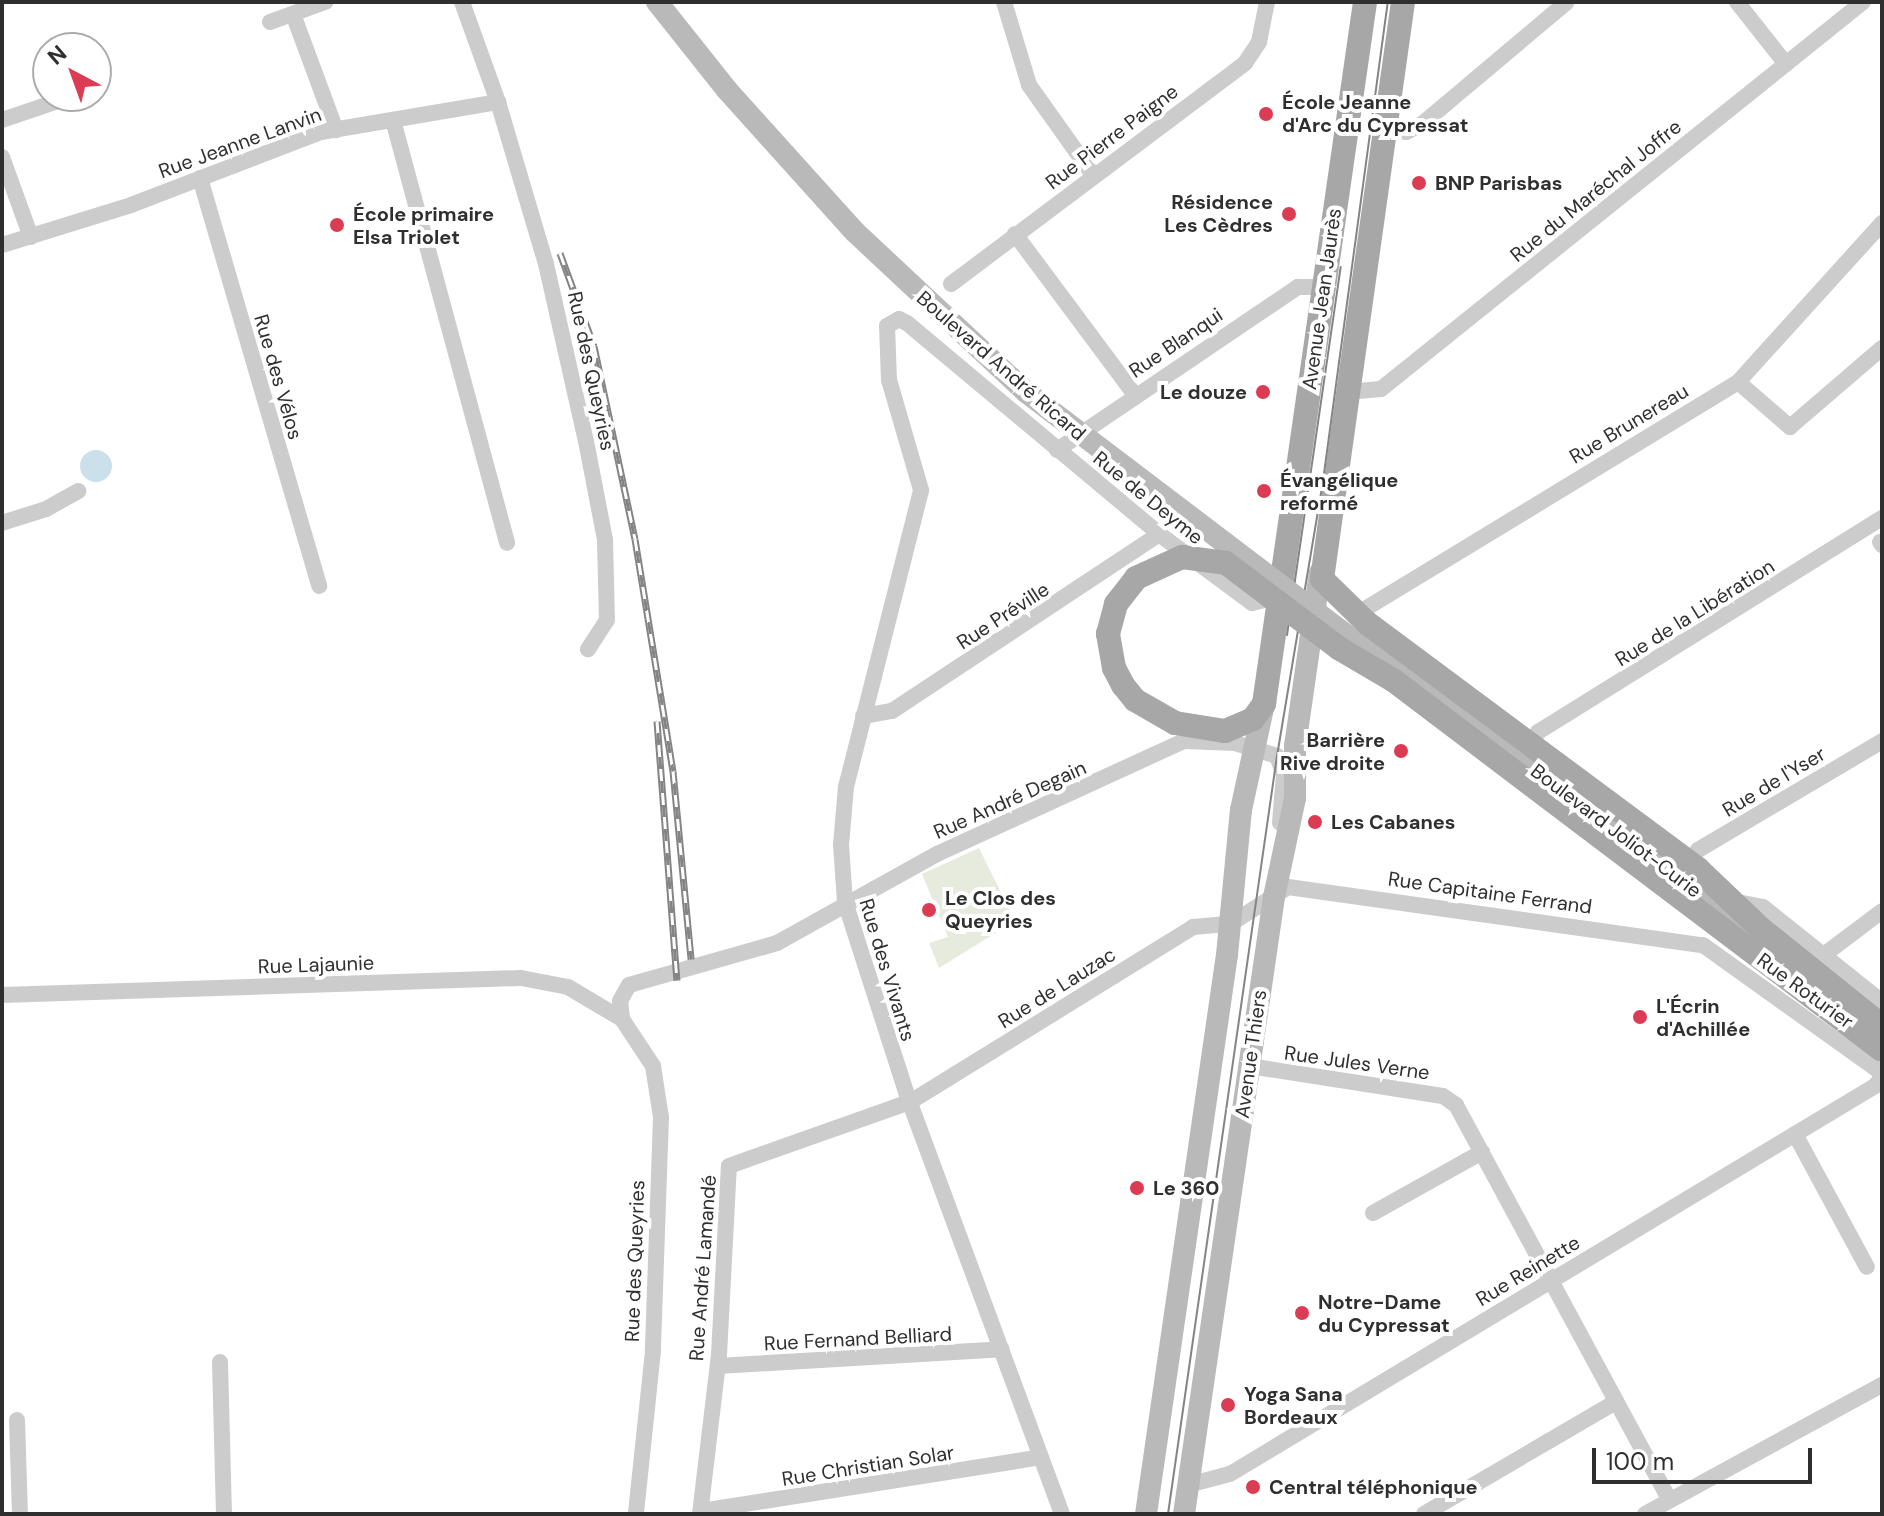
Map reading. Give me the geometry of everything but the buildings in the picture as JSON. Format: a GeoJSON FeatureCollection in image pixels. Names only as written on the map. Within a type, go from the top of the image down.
{"type":"FeatureCollection","features":[{"type":"Feature","properties":{"kind":"main road","name":"Boulevard André Ricard"},"geometry":{"type":"LineString","coordinates":[[657,2],[727,90],[855,232],[1026,392],[1358,624],[1393,680]]}},
{"type":"Feature","properties":{"kind":"main road","name":"Avenue Jean Jaurès"},"geometry":{"type":"LineString","coordinates":[[1279,595],[1365,2]]}},
{"type":"Feature","properties":{"kind":"main road","name":"Avenue Jean Jaurès"},"geometry":{"type":"LineString","coordinates":[[1319,584],[1403,2]]}},
{"type":"Feature","properties":{"kind":"main road","name":"Boulevard Joliot-Curie"},"geometry":{"type":"LineString","coordinates":[[1209,738],[1135,700],[1114,668],[1108,634],[1116,604],[1136,578],[1182,557],[1226,563],[1340,649],[1393,680],[1673,872],[1882,1050]]}},
{"type":"Feature","properties":{"kind":"main road"},"geometry":{"type":"LineString","coordinates":[[1319,584],[1358,624],[1530,743],[1673,872],[1732,901],[1858,1007]]}},
{"type":"Feature","properties":{"kind":"main road","name":"Avenue Thiers"},"geometry":{"type":"LineString","coordinates":[[1184,1514],[1270,900],[1295,798],[1295,746],[1319,584]]}},
{"type":"Feature","properties":{"kind":"main road","name":"Avenue Thiers"},"geometry":{"type":"LineString","coordinates":[[1146,1514],[1230,924],[1234,864],[1264,704],[1279,595]]}},
{"type":"Feature","properties":{"kind":"main road","name":"Boulevard Joliot-Curie"},"geometry":{"type":"LineString","coordinates":[[1358,624],[1401,669],[1882,1026]]}},
{"type":"Feature","properties":{"kind":"main road"},"geometry":{"type":"LineString","coordinates":[[1209,738],[1245,724],[1264,704]]}},
{"type":"Feature","properties":{"kind":"street"},"geometry":{"type":"LineString","coordinates":[[270,22],[325,2]]}},
{"type":"Feature","properties":{"kind":"street","name":"Rue des Queyries"},"geometry":{"type":"LineString","coordinates":[[462,2],[498,102],[566,347],[605,540],[607,620],[588,649]]}},
{"type":"Feature","properties":{"kind":"street"},"geometry":{"type":"LineString","coordinates":[[1004,2],[1029,85],[1093,175]]}},
{"type":"Feature","properties":{"kind":"street","name":"Rue Pierre Paigne"},"geometry":{"type":"LineString","coordinates":[[951,284],[1245,63],[1259,42],[1267,2]]}},
{"type":"Feature","properties":{"kind":"street"},"geometry":{"type":"LineString","coordinates":[[1385,130],[1406,132],[1422,124],[1567,2]]}},
{"type":"Feature","properties":{"kind":"street"},"geometry":{"type":"LineString","coordinates":[[1737,2],[1786,64]]}},
{"type":"Feature","properties":{"kind":"street","name":"Rue du Maréchal Joffre"},"geometry":{"type":"LineString","coordinates":[[1347,392],[1381,389],[1863,2]]}},
{"type":"Feature","properties":{"kind":"street"},"geometry":{"type":"LineString","coordinates":[[293,14],[336,130]]}},
{"type":"Feature","properties":{"kind":"street","name":"Rue Jeanne Lanvin"},"geometry":{"type":"LineString","coordinates":[[2,245],[336,130],[498,102]]}},
{"type":"Feature","properties":{"kind":"street"},"geometry":{"type":"LineString","coordinates":[[2,120],[32,110]]}},
{"type":"Feature","properties":{"kind":"street"},"geometry":{"type":"LineString","coordinates":[[393,120],[507,543]]}},
{"type":"Feature","properties":{"kind":"street"},"geometry":{"type":"LineString","coordinates":[[2,157],[31,237]]}},
{"type":"Feature","properties":{"kind":"street","name":"Rue des Vélos"},"geometry":{"type":"LineString","coordinates":[[200,178],[319,586]]}},
{"type":"Feature","properties":{"kind":"street","name":"Rue Brunereau"},"geometry":{"type":"LineString","coordinates":[[1358,624],[1738,382],[1882,223]]}},
{"type":"Feature","properties":{"kind":"street"},"geometry":{"type":"LineString","coordinates":[[1015,234],[1135,395]]}},
{"type":"Feature","properties":{"kind":"street","name":"Rue Blanqui"},"geometry":{"type":"LineString","coordinates":[[1057,450],[1298,287],[1324,287]]}},
{"type":"Feature","properties":{"kind":"street","name":"Rue de Deyme"},"geometry":{"type":"LineString","coordinates":[[887,326],[899,319],[907,323],[1159,534],[1252,603],[1279,595]]}},
{"type":"Feature","properties":{"kind":"street","name":"Rue des Vivants"},"geometry":{"type":"LineString","coordinates":[[887,326],[884,354],[889,380],[921,490],[846,787],[841,845],[845,902],[910,1102],[1062,1514]]}},
{"type":"Feature","properties":{"kind":"street"},"geometry":{"type":"LineString","coordinates":[[1738,382],[1790,427],[1882,348]]}},
{"type":"Feature","properties":{"kind":"street"},"geometry":{"type":"LineString","coordinates":[[2,523],[46,509],[78,491]]}},
{"type":"Feature","properties":{"kind":"street","name":"Rue de la Libération"},"geometry":{"type":"LineString","coordinates":[[1530,743],[1538,732],[1882,518]]}},
{"type":"Feature","properties":{"kind":"street","name":"Rue Préville"},"geometry":{"type":"LineString","coordinates":[[863,716],[892,711],[1159,534]]}},
{"type":"Feature","properties":{"kind":"street"},"geometry":{"type":"LineString","coordinates":[[1279,595],[1293,588],[1319,584]]}},
{"type":"Feature","properties":{"kind":"street","name":"Rue André Degain"},"geometry":{"type":"LineString","coordinates":[[622,1019],[620,1001],[629,985],[745,956],[937,854],[1175,743],[1209,738],[1254,759]]}},
{"type":"Feature","properties":{"kind":"street","name":"Rue de l'Yser"},"geometry":{"type":"LineString","coordinates":[[1673,872],[1698,850],[1882,741]]}},
{"type":"Feature","properties":{"kind":"street"},"geometry":{"type":"LineString","coordinates":[[1277,756],[1284,775],[1270,900],[1246,898],[1243,887],[1254,759],[1277,756]]}},
{"type":"Feature","properties":{"kind":"street","name":"Rue Capitaine Ferrand"},"geometry":{"type":"LineString","coordinates":[[1230,924],[1298,885],[1703,945]]}},
{"type":"Feature","properties":{"kind":"street"},"geometry":{"type":"LineString","coordinates":[[1732,901],[1763,907],[1882,1002]]}},
{"type":"Feature","properties":{"kind":"street"},"geometry":{"type":"LineString","coordinates":[[1825,954],[1882,911]]}},
{"type":"Feature","properties":{"kind":"street","name":"Rue de Lauzac"},"geometry":{"type":"LineString","coordinates":[[910,1102],[1193,927],[1230,924]]}},
{"type":"Feature","properties":{"kind":"street","name":"Rue Roturier"},"geometry":{"type":"LineString","coordinates":[[1703,945],[1882,1075]]}},
{"type":"Feature","properties":{"kind":"street","name":"Rue Lajaunie"},"geometry":{"type":"LineString","coordinates":[[2,995],[521,978],[568,987],[622,1019]]}},
{"type":"Feature","properties":{"kind":"street","name":"Rue des Queyries"},"geometry":{"type":"LineString","coordinates":[[622,1019],[653,1066],[660,1092],[653,1351],[636,1514]]}},
{"type":"Feature","properties":{"kind":"street","name":"Rue Jules Verne"},"geometry":{"type":"LineString","coordinates":[[1249,1066],[1443,1096],[1456,1105],[1670,1500]]}},
{"type":"Feature","properties":{"kind":"street","name":"Rue Reinette"},"geometry":{"type":"LineString","coordinates":[[1188,1485],[1230,1474],[1795,1134],[1882,1075]]}},
{"type":"Feature","properties":{"kind":"street","name":"Rue André Lamandé"},"geometry":{"type":"LineString","coordinates":[[700,1513],[718,1366],[729,1166],[910,1102]]}},
{"type":"Feature","properties":{"kind":"street"},"geometry":{"type":"LineString","coordinates":[[1795,1134],[1867,1267]]}},
{"type":"Feature","properties":{"kind":"street"},"geometry":{"type":"LineString","coordinates":[[1373,1213],[1482,1152]]}},
{"type":"Feature","properties":{"kind":"street","name":"Rue Fernand Belliard"},"geometry":{"type":"LineString","coordinates":[[718,1366],[1001,1349]]}},
{"type":"Feature","properties":{"kind":"street"},"geometry":{"type":"LineString","coordinates":[[220,1362],[224,1514]]}},
{"type":"Feature","properties":{"kind":"street"},"geometry":{"type":"LineString","coordinates":[[1645,1514],[1882,1385]]}},
{"type":"Feature","properties":{"kind":"street"},"geometry":{"type":"LineString","coordinates":[[1424,1514],[1616,1402]]}},
{"type":"Feature","properties":{"kind":"street"},"geometry":{"type":"LineString","coordinates":[[17,1420],[20,1514]]}},
{"type":"Feature","properties":{"kind":"street","name":"Rue Christian Solar"},"geometry":{"type":"LineString","coordinates":[[700,1513],[1041,1457]]}},
{"type":"Feature","properties":{"kind":"shaded area"},"geometry":{"type":"Polygon","coordinates":[[[979,848],[1015,921],[939,968],[929,943],[948,937],[922,874],[979,848]]]}},
{"type":"Feature","properties":{"kind":"water"},"geometry":{"type":"Polygon","coordinates":[[[96,450],[107,455],[112,466],[107,477],[96,482],[85,477],[80,466],[85,455],[96,450]]]}},
{"type":"Feature","properties":{"kind":"tram line"},"geometry":{"type":"LineString","coordinates":[[1168,1514],[1277,756],[1323,481],[1388,2]]}},
{"type":"Feature","properties":{"kind":"tram line"},"geometry":{"type":"LineString","coordinates":[[1287,635],[1341,267]]}},
{"type":"Feature","properties":{"kind":"railway"},"geometry":{"type":"LineString","coordinates":[[560,253],[594,346],[635,539],[673,771],[691,959]]}},
{"type":"Feature","properties":{"kind":"railway"},"geometry":{"type":"LineString","coordinates":[[657,721],[677,980]]}},
{"type":"Feature","properties":{"kind":"place","name":"École Jeanne d'Arc du Cypressat"},"geometry":{"type":"Point","coordinates":[1266,114]}},
{"type":"Feature","properties":{"kind":"place","name":"BNP Parisbas"},"geometry":{"type":"Point","coordinates":[1419,183]}},
{"type":"Feature","properties":{"kind":"place","name":"Résidence Les Cèdres"},"geometry":{"type":"Point","coordinates":[1289,214]}},
{"type":"Feature","properties":{"kind":"place","name":"École primaire Elsa Triolet"},"geometry":{"type":"Point","coordinates":[337,225]}},
{"type":"Feature","properties":{"kind":"place","name":"Le douze"},"geometry":{"type":"Point","coordinates":[1263,392]}},
{"type":"Feature","properties":{"kind":"place","name":"Évangélique reformé"},"geometry":{"type":"Point","coordinates":[1264,491]}},
{"type":"Feature","properties":{"kind":"place","name":"Barrière Rive droite"},"geometry":{"type":"Point","coordinates":[1401,751]}},
{"type":"Feature","properties":{"kind":"place","name":"Les Cabanes"},"geometry":{"type":"Point","coordinates":[1315,822]}},
{"type":"Feature","properties":{"kind":"place","name":"Le Clos des Queyries"},"geometry":{"type":"Point","coordinates":[929,910]}},
{"type":"Feature","properties":{"kind":"place","name":"L'Écrin d'Achillée"},"geometry":{"type":"Point","coordinates":[1640,1017]}},
{"type":"Feature","properties":{"kind":"place","name":"Le 360"},"geometry":{"type":"Point","coordinates":[1137,1188]}},
{"type":"Feature","properties":{"kind":"place","name":"Notre-Dame du Cypressat"},"geometry":{"type":"Point","coordinates":[1302,1313]}},
{"type":"Feature","properties":{"kind":"place","name":"Yoga Sana Bordeaux"},"geometry":{"type":"Point","coordinates":[1228,1405]}},
{"type":"Feature","properties":{"kind":"place","name":"Central téléphonique"},"geometry":{"type":"Point","coordinates":[1253,1487]}}]}
